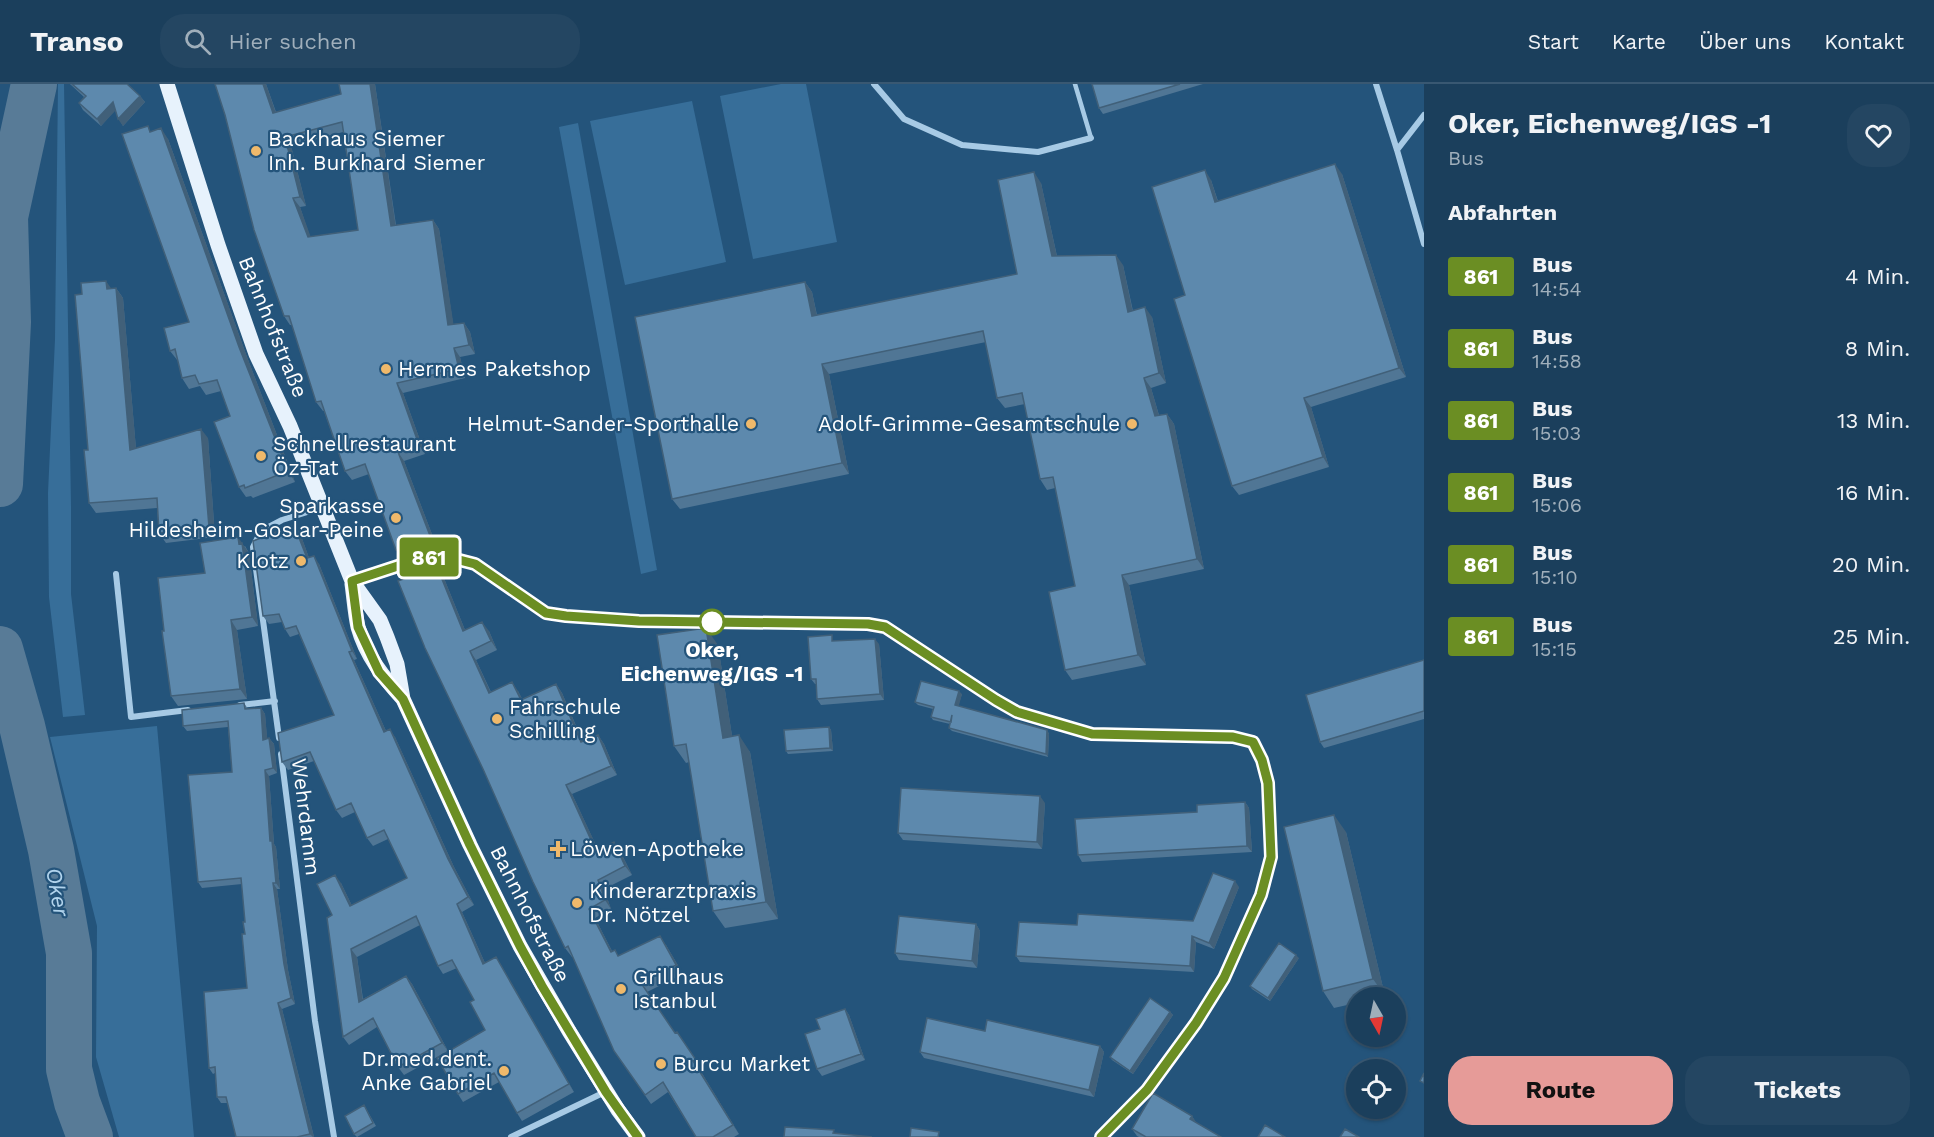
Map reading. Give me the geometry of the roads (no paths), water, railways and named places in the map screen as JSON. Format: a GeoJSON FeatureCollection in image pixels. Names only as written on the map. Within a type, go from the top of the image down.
{"type":"FeatureCollection","features":[{"type":"Feature","properties":{"kind":"main road","name":"Bahnhofstraße"},"geometry":{"type":"LineString","coordinates":[[167,84],[218,245],[256,354],[290,426],[352,581],[380,620],[397,664],[403,699],[470,845],[520,946],[606,1092],[638,1137]]}},
{"type":"Feature","properties":{"kind":"main road","name":"Bahnhofstraße"},"geometry":{"type":"LineString","coordinates":[[352,581],[358,627],[366,646],[379,672],[403,699]]}},
{"type":"Feature","properties":{"kind":"street"},"geometry":{"type":"LineString","coordinates":[[874,84],[904,119],[962,145],[1038,152],[1091,138]]}},
{"type":"Feature","properties":{"kind":"street"},"geometry":{"type":"LineString","coordinates":[[1376,84],[1424,244]]}},
{"type":"Feature","properties":{"kind":"street"},"geometry":{"type":"LineString","coordinates":[[1396,150],[1424,115]]}},
{"type":"Feature","properties":{"kind":"street","name":"Wehrdamm"},"geometry":{"type":"LineString","coordinates":[[321,508],[282,520],[261,531],[253,547],[275,701],[315,1021],[334,1137]]}},
{"type":"Feature","properties":{"kind":"street"},"geometry":{"type":"LineString","coordinates":[[440,555],[475,564],[546,613],[639,621],[868,624],[885,627],[1017,712],[1092,734],[1233,737],[1253,742],[1262,760],[1268,783],[1271,857],[1261,895],[1224,978],[1196,1023],[1147,1090],[1101,1137]]}},
{"type":"Feature","properties":{"kind":"street"},"geometry":{"type":"LineString","coordinates":[[352,581],[404,564]]}},
{"type":"Feature","properties":{"kind":"street"},"geometry":{"type":"LineString","coordinates":[[116,574],[131,717],[197,710]]}},
{"type":"Feature","properties":{"kind":"street"},"geometry":{"type":"LineString","coordinates":[[231,706],[275,701]]}},
{"type":"Feature","properties":{"kind":"street"},"geometry":{"type":"LineString","coordinates":[[511,1137],[606,1092]]}},
{"type":"Feature","properties":{"kind":"lane"},"geometry":{"type":"LineString","coordinates":[[1075,84],[1091,138]]}},
{"type":"Feature","properties":{"kind":"waterway","name":"Oker"},"geometry":{"type":"LineString","coordinates":[[0,484],[8,322],[5,217],[34,84]]}},
{"type":"Feature","properties":{"kind":"waterway","name":"Oker"},"geometry":{"type":"LineString","coordinates":[[0,649],[22,726],[51,850],[69,953],[69,1069],[77,1102],[90,1137]]}},
{"type":"Feature","properties":{"kind":"place","name":"Backhaus Siemer Inh. Burkhard Siemer"},"geometry":{"type":"Point","coordinates":[256,151]}},
{"type":"Feature","properties":{"kind":"place","name":"Hermes Paketshop"},"geometry":{"type":"Point","coordinates":[386,369]}},
{"type":"Feature","properties":{"kind":"place","name":"Helmut-Sander-Sporthalle"},"geometry":{"type":"Point","coordinates":[751,424]}},
{"type":"Feature","properties":{"kind":"place","name":"Adolf-Grimme-Gesamtschule"},"geometry":{"type":"Point","coordinates":[1132,424]}},
{"type":"Feature","properties":{"kind":"place","name":"Schnellrestaurant Öz-Tat"},"geometry":{"type":"Point","coordinates":[261,456]}},
{"type":"Feature","properties":{"kind":"place","name":"Sparkasse Hildesheim-Goslar-Peine"},"geometry":{"type":"Point","coordinates":[396,518]}},
{"type":"Feature","properties":{"kind":"place","name":"Klotz"},"geometry":{"type":"Point","coordinates":[301,561]}},
{"type":"Feature","properties":{"kind":"place","name":"Oker, Eichenweg/IGS -1"},"geometry":{"type":"Point","coordinates":[712,622]}},
{"type":"Feature","properties":{"kind":"place","name":"Fahrschule Schilling"},"geometry":{"type":"Point","coordinates":[497,719]}},
{"type":"Feature","properties":{"kind":"place","name":"Löwen-Apotheke"},"geometry":{"type":"Point","coordinates":[558,849]}},
{"type":"Feature","properties":{"kind":"place","name":"Kinderarztpraxis Dr. Nötzel"},"geometry":{"type":"Point","coordinates":[577,903]}},
{"type":"Feature","properties":{"kind":"place","name":"Grillhaus Istanbul"},"geometry":{"type":"Point","coordinates":[621,989]}},
{"type":"Feature","properties":{"kind":"place","name":"Burcu Market"},"geometry":{"type":"Point","coordinates":[661,1064]}},
{"type":"Feature","properties":{"kind":"place","name":"Dr.med.dent. Anke Gabriel"},"geometry":{"type":"Point","coordinates":[504,1071]}}]}
